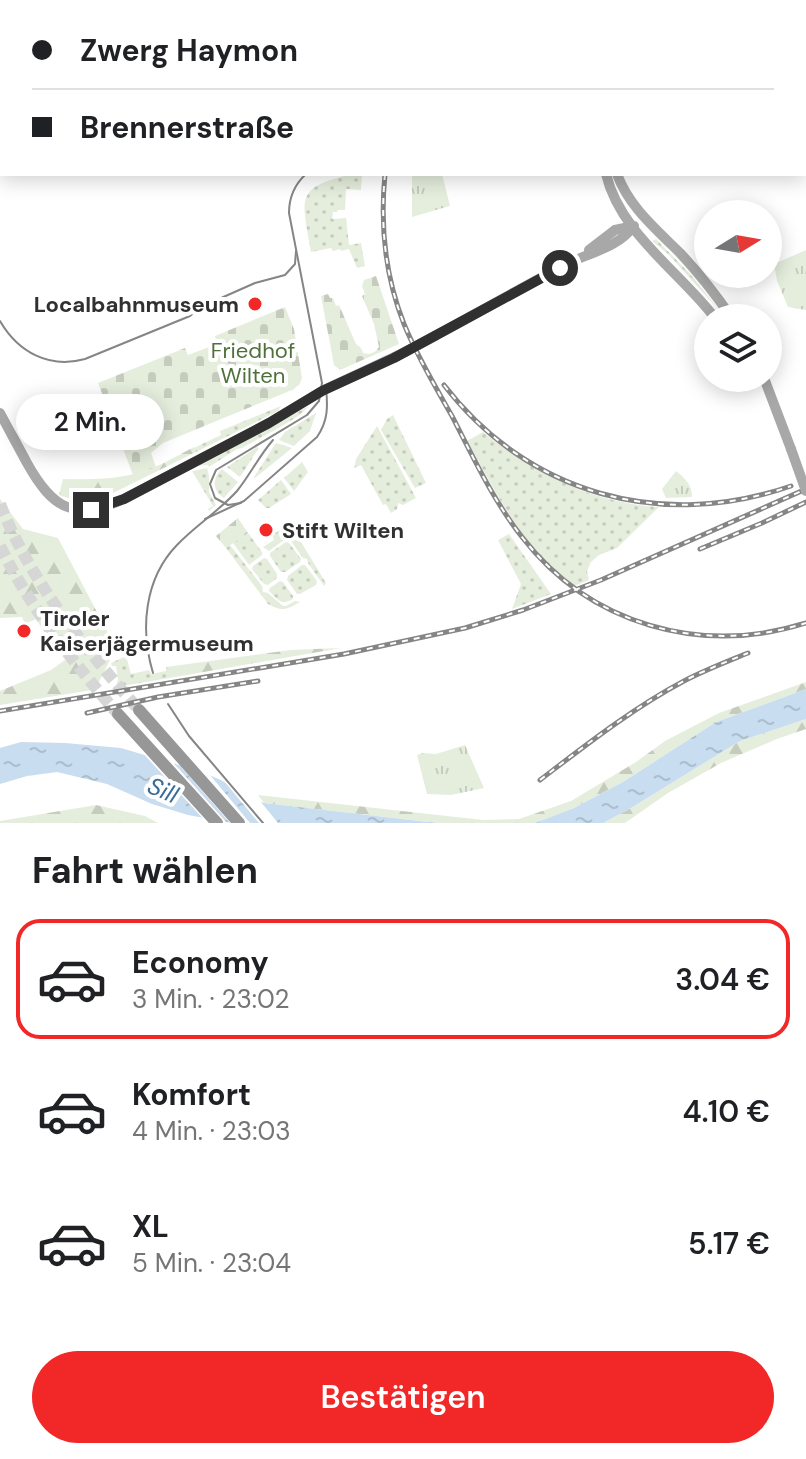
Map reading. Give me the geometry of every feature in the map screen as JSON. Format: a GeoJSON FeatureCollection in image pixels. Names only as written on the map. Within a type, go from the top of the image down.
{"type":"FeatureCollection","features":[{"type":"Feature","properties":{"kind":"highway"},"geometry":{"type":"LineString","coordinates":[[139,710],[239,823]]}},
{"type":"Feature","properties":{"kind":"highway"},"geometry":{"type":"LineString","coordinates":[[118,714],[217,823]]}},
{"type":"Feature","properties":{"kind":"main road"},"geometry":{"type":"LineString","coordinates":[[607,176],[612,194],[633,227],[704,304]]}},
{"type":"Feature","properties":{"kind":"main road"},"geometry":{"type":"LineString","coordinates":[[618,176],[627,196],[646,220],[692,266],[721,304]]}},
{"type":"Feature","properties":{"kind":"main road"},"geometry":{"type":"LineString","coordinates":[[0,413],[49,496],[66,506],[91,510],[124,499],[269,423],[324,390],[405,352],[582,257],[615,230],[633,227],[646,220]]}},
{"type":"Feature","properties":{"kind":"main road"},"geometry":{"type":"LineString","coordinates":[[765,392],[774,406]]}},
{"type":"Feature","properties":{"kind":"main road"},"geometry":{"type":"LineString","coordinates":[[769,392],[806,491]]}},
{"type":"Feature","properties":{"kind":"green space"},"geometry":{"type":"Polygon","coordinates":[[[362,176],[361,190],[346,189],[345,210],[333,212],[332,219],[346,218],[349,245],[361,243],[365,266],[357,268],[349,249],[333,251],[331,248],[311,252],[305,219],[306,198],[311,190],[334,179],[362,176]]]}},
{"type":"Feature","properties":{"kind":"green space"},"geometry":{"type":"Polygon","coordinates":[[[412,176],[442,176],[450,206],[412,217],[412,176]]]}},
{"type":"Feature","properties":{"kind":"green space"},"geometry":{"type":"Polygon","coordinates":[[[656,239],[690,274],[694,282],[668,254],[652,241],[656,239]]]}},
{"type":"Feature","properties":{"kind":"green space"},"geometry":{"type":"Polygon","coordinates":[[[806,250],[806,310],[788,307],[780,288],[782,260],[806,250]]]}},
{"type":"Feature","properties":{"kind":"green space"},"geometry":{"type":"Polygon","coordinates":[[[376,276],[399,344],[340,370],[334,365],[321,296],[328,294],[333,298],[356,344],[363,353],[372,353],[379,347],[374,324],[362,296],[365,294],[362,286],[364,280],[376,276]]]}},
{"type":"Feature","properties":{"kind":"green space","name":"Friedhof Wilten"},"geometry":{"type":"Polygon","coordinates":[[[285,307],[294,329],[302,378],[299,385],[163,443],[151,453],[156,467],[133,475],[98,383],[185,348],[188,355],[217,344],[215,336],[285,307]]]}},
{"type":"Feature","properties":{"kind":"green space"},"geometry":{"type":"Polygon","coordinates":[[[281,406],[278,411],[196,452],[194,448],[221,435],[220,431],[281,406]]]}},
{"type":"Feature","properties":{"kind":"green space"},"geometry":{"type":"Polygon","coordinates":[[[309,406],[287,423],[209,467],[195,466],[309,406]]]}},
{"type":"Feature","properties":{"kind":"green space"},"geometry":{"type":"Polygon","coordinates":[[[316,413],[310,431],[294,446],[279,440],[285,432],[316,413]]]}},
{"type":"Feature","properties":{"kind":"green space"},"geometry":{"type":"Polygon","coordinates":[[[393,415],[426,483],[415,488],[381,430],[393,415]]]}},
{"type":"Feature","properties":{"kind":"green space"},"geometry":{"type":"Polygon","coordinates":[[[377,426],[416,498],[403,505],[398,503],[397,509],[391,513],[386,504],[383,505],[361,465],[354,468],[356,459],[377,426]]]}},
{"type":"Feature","properties":{"kind":"green space"},"geometry":{"type":"Polygon","coordinates":[[[483,432],[522,460],[565,483],[611,499],[659,507],[617,548],[591,562],[587,571],[589,580],[574,586],[540,556],[501,501],[467,441],[483,432]]]}},
{"type":"Feature","properties":{"kind":"green space"},"geometry":{"type":"Polygon","coordinates":[[[276,443],[292,448],[255,478],[254,477],[276,443]]]}},
{"type":"Feature","properties":{"kind":"green space"},"geometry":{"type":"Polygon","coordinates":[[[194,447],[196,452],[109,495],[79,502],[59,495],[63,479],[99,479],[134,474],[194,447]]]}},
{"type":"Feature","properties":{"kind":"green space"},"geometry":{"type":"Polygon","coordinates":[[[257,447],[240,477],[227,467],[257,447]]]}},
{"type":"Feature","properties":{"kind":"green space"},"geometry":{"type":"Polygon","coordinates":[[[302,462],[308,472],[294,491],[284,478],[302,462]]]}},
{"type":"Feature","properties":{"kind":"green space"},"geometry":{"type":"Polygon","coordinates":[[[207,468],[209,492],[216,505],[209,511],[213,506],[192,471],[207,468]]]}},
{"type":"Feature","properties":{"kind":"green space"},"geometry":{"type":"Polygon","coordinates":[[[222,469],[238,482],[224,498],[217,492],[215,484],[216,476],[222,469]]]}},
{"type":"Feature","properties":{"kind":"green space"},"geometry":{"type":"Polygon","coordinates":[[[676,471],[687,482],[692,497],[666,498],[662,489],[676,471]]]}},
{"type":"Feature","properties":{"kind":"green space"},"geometry":{"type":"Polygon","coordinates":[[[281,480],[291,494],[266,508],[258,500],[281,480]]]}},
{"type":"Feature","properties":{"kind":"green space"},"geometry":{"type":"Polygon","coordinates":[[[0,499],[23,529],[58,538],[116,648],[92,690],[0,705],[0,691],[51,670],[65,660],[65,654],[59,645],[51,643],[36,619],[25,624],[22,617],[0,618],[0,499]]]}},
{"type":"Feature","properties":{"kind":"green space"},"geometry":{"type":"Polygon","coordinates":[[[238,518],[248,533],[226,548],[216,536],[238,518]]]}},
{"type":"Feature","properties":{"kind":"green space"},"geometry":{"type":"Polygon","coordinates":[[[290,524],[326,583],[324,586],[288,537],[269,551],[263,547],[274,540],[272,535],[290,524]]]}},
{"type":"Feature","properties":{"kind":"green space"},"geometry":{"type":"Polygon","coordinates":[[[248,533],[262,552],[249,565],[233,543],[248,533]]]}},
{"type":"Feature","properties":{"kind":"green space"},"geometry":{"type":"Polygon","coordinates":[[[509,534],[551,594],[512,609],[521,584],[498,540],[509,534]]]}},
{"type":"Feature","properties":{"kind":"green space"},"geometry":{"type":"Polygon","coordinates":[[[286,542],[301,559],[281,572],[270,553],[286,542]]]}},
{"type":"Feature","properties":{"kind":"green space"},"geometry":{"type":"Polygon","coordinates":[[[230,545],[262,586],[263,592],[283,606],[300,602],[284,609],[268,604],[226,548],[230,545]]]}},
{"type":"Feature","properties":{"kind":"green space"},"geometry":{"type":"Polygon","coordinates":[[[264,558],[277,574],[277,578],[268,585],[252,569],[264,558]]]}},
{"type":"Feature","properties":{"kind":"green space"},"geometry":{"type":"Polygon","coordinates":[[[302,565],[317,581],[316,585],[297,594],[287,580],[302,565]]]}},
{"type":"Feature","properties":{"kind":"green space"},"geometry":{"type":"Polygon","coordinates":[[[280,581],[293,599],[282,602],[269,591],[280,581]]]}},
{"type":"Feature","properties":{"kind":"green space"},"geometry":{"type":"Polygon","coordinates":[[[341,648],[175,677],[166,667],[290,650],[341,648]]]}},
{"type":"Feature","properties":{"kind":"green space"},"geometry":{"type":"Polygon","coordinates":[[[126,656],[131,674],[149,670],[151,674],[166,671],[166,667],[175,677],[116,687],[116,666],[111,663],[126,656]]]}},
{"type":"Feature","properties":{"kind":"green space"},"geometry":{"type":"Polygon","coordinates":[[[806,682],[806,689],[716,722],[623,782],[574,808],[535,823],[437,823],[264,803],[258,795],[483,820],[519,819],[571,801],[665,741],[719,713],[806,682]]]}},
{"type":"Feature","properties":{"kind":"green space"},"geometry":{"type":"Polygon","coordinates":[[[806,719],[806,729],[721,763],[668,793],[625,823],[603,823],[740,741],[806,719]]]}},
{"type":"Feature","properties":{"kind":"green space"},"geometry":{"type":"Polygon","coordinates":[[[465,745],[484,788],[451,795],[427,794],[417,755],[436,754],[465,745]]]}},
{"type":"Feature","properties":{"kind":"green space"},"geometry":{"type":"Polygon","coordinates":[[[96,805],[145,816],[158,823],[0,823],[0,821],[96,805]]]}},
{"type":"Feature","properties":{"kind":"water"},"geometry":{"type":"Polygon","coordinates":[[[806,689],[806,719],[740,741],[603,823],[535,823],[574,808],[623,782],[716,722],[806,689]]]}},
{"type":"Feature","properties":{"kind":"water","name":"Sill"},"geometry":{"type":"Polygon","coordinates":[[[21,742],[121,748],[202,772],[264,803],[437,823],[231,823],[188,815],[152,804],[107,784],[57,772],[0,784],[0,748],[21,742]]]}},
{"type":"Feature","properties":{"kind":"pier"},"geometry":{"type":"Polygon","coordinates":[[[140,750],[171,760],[227,823],[206,822],[140,750]]]}},
{"type":"Feature","properties":{"kind":"pier"},"geometry":{"type":"Polygon","coordinates":[[[176,761],[205,769],[250,823],[230,823],[176,761]]]}},
{"type":"Feature","properties":{"kind":"pier"},"geometry":{"type":"Polygon","coordinates":[[[219,775],[256,796],[278,823],[259,823],[219,775]]]}},
{"type":"Feature","properties":{"kind":"tunnel"},"geometry":{"type":"LineString","coordinates":[[0,504],[27,560],[60,613],[139,710]]}},
{"type":"Feature","properties":{"kind":"tunnel"},"geometry":{"type":"LineString","coordinates":[[0,546],[25,592],[54,634],[118,714]]}},
{"type":"Feature","properties":{"kind":"tram line"},"geometry":{"type":"LineString","coordinates":[[241,503],[228,505],[215,498],[210,484],[216,470],[307,415],[319,401],[322,383],[289,213],[293,192],[304,176]]}},
{"type":"Feature","properties":{"kind":"tram line"},"geometry":{"type":"LineString","coordinates":[[203,306],[255,283],[285,275],[295,264],[296,251]]}},
{"type":"Feature","properties":{"kind":"tram line"},"geometry":{"type":"LineString","coordinates":[[0,321],[25,349],[47,360],[72,362],[190,316],[203,305]]}},
{"type":"Feature","properties":{"kind":"tram line"},"geometry":{"type":"LineString","coordinates":[[205,519],[244,501],[317,437],[326,414],[326,388]]}},
{"type":"Feature","properties":{"kind":"tram line"},"geometry":{"type":"LineString","coordinates":[[153,673],[146,623],[151,589],[158,573],[177,545],[237,491],[273,440]]}},
{"type":"Feature","properties":{"kind":"tram line"},"geometry":{"type":"LineString","coordinates":[[168,704],[189,736],[263,823]]}},
{"type":"Feature","properties":{"kind":"railway"},"geometry":{"type":"LineString","coordinates":[[385,176],[383,212],[386,250],[392,287],[404,324],[493,493],[522,537],[549,567],[580,592],[614,612],[650,625],[688,633],[727,636],[806,623]]}},
{"type":"Feature","properties":{"kind":"railway"},"geometry":{"type":"LineString","coordinates":[[444,385],[478,422],[515,453],[556,477],[600,493],[646,503],[694,505],[742,499],[791,486]]}},
{"type":"Feature","properties":{"kind":"railway"},"geometry":{"type":"LineString","coordinates":[[0,711],[344,654],[465,628],[601,580],[806,489]]}},
{"type":"Feature","properties":{"kind":"railway"},"geometry":{"type":"LineString","coordinates":[[700,549],[806,502]]}},
{"type":"Feature","properties":{"kind":"railway"},"geometry":{"type":"LineString","coordinates":[[540,780],[646,703],[700,673],[748,653]]}},
{"type":"Feature","properties":{"kind":"railway"},"geometry":{"type":"LineString","coordinates":[[87,713],[158,697],[258,681]]}},
{"type":"Feature","properties":{"kind":"place","name":"Localbahnmuseum"},"geometry":{"type":"Point","coordinates":[255,304]}},
{"type":"Feature","properties":{"kind":"place","name":"Stift Wilten"},"geometry":{"type":"Point","coordinates":[266,530]}},
{"type":"Feature","properties":{"kind":"place","name":"Tiroler Kaiserjägermuseum"},"geometry":{"type":"Point","coordinates":[24,631]}},
{"type":"Feature","properties":{"kind":"route"},"geometry":{"type":"LineString","coordinates":[[91,510],[124,499],[269,423],[322,391],[394,358],[560,268]]}}]}
